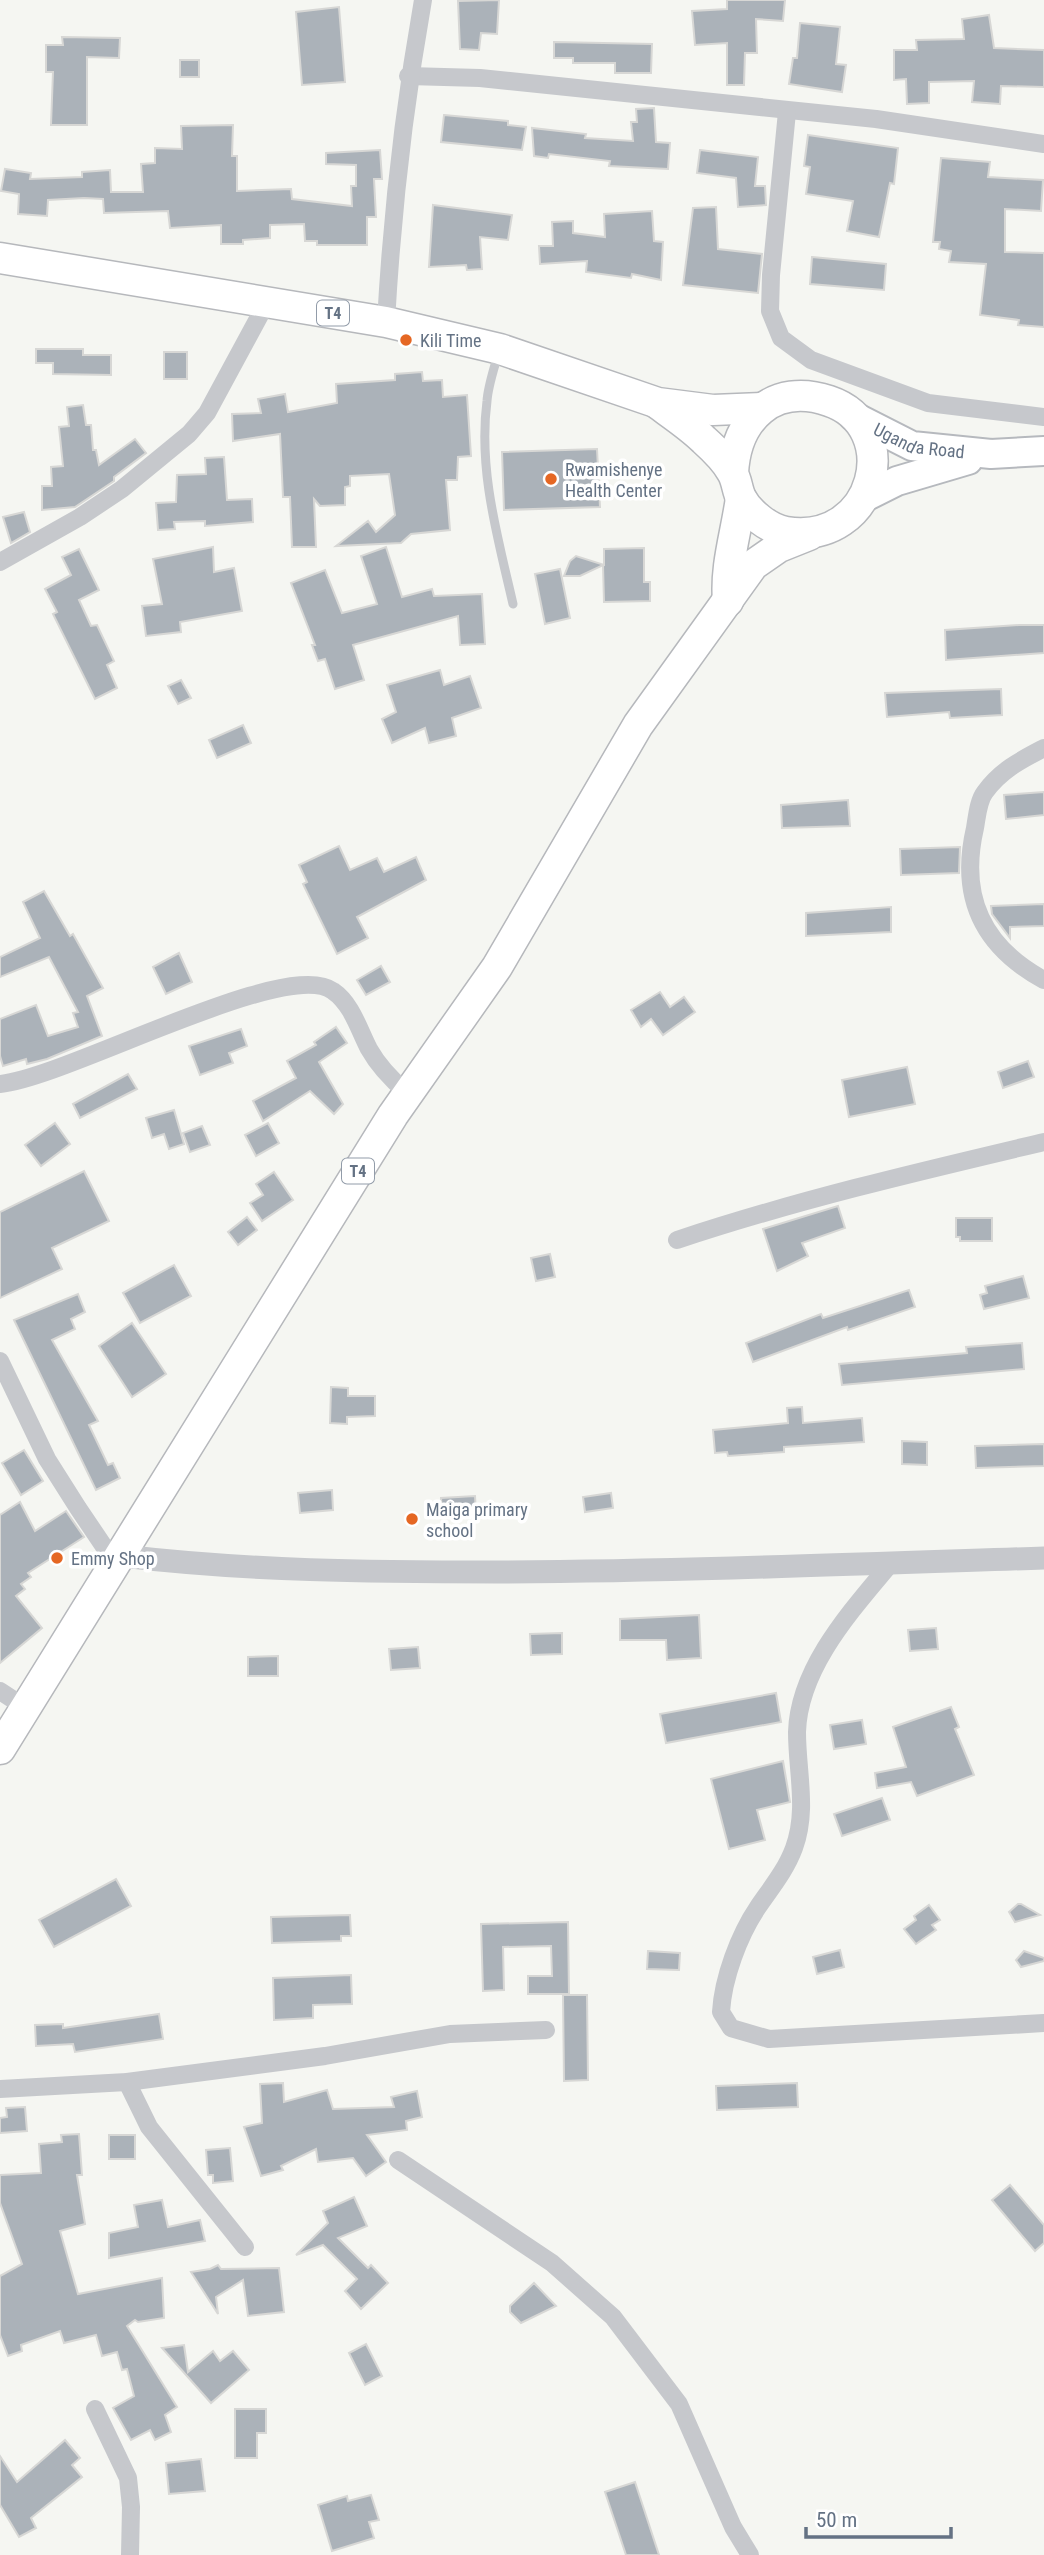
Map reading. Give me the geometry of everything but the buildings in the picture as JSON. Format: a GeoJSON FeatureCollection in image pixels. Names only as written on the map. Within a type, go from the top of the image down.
{"type":"FeatureCollection","features":[{"type":"Feature","properties":{"kind":"highway","name":"T4"},"geometry":{"type":"LineString","coordinates":[[0,258],[386,321],[500,349],[658,403],[713,410],[762,408],[784,398],[808,395],[832,402],[853,416]]}},
{"type":"Feature","properties":{"kind":"highway","name":"T4"},"geometry":{"type":"LineString","coordinates":[[658,403],[704,439],[758,519],[782,532],[809,535]]}},
{"type":"Feature","properties":{"kind":"highway"},"geometry":{"type":"LineString","coordinates":[[728,601],[726,573],[736,537],[737,486],[734,448],[744,426],[762,408]]}},
{"type":"Feature","properties":{"kind":"highway"},"geometry":{"type":"LineString","coordinates":[[853,416],[866,433],[872,454],[872,476],[865,497]]}},
{"type":"Feature","properties":{"kind":"highway","name":"T4"},"geometry":{"type":"LineString","coordinates":[[0,1749],[407,1093],[497,967],[638,725],[753,565],[779,547],[832,528],[851,516],[865,497]]}},
{"type":"Feature","properties":{"kind":"main road","name":"Uganda Road"},"geometry":{"type":"LineString","coordinates":[[853,416],[912,446],[991,454],[1044,451]]}},
{"type":"Feature","properties":{"kind":"main road","name":"Uganda Road"},"geometry":{"type":"LineString","coordinates":[[865,497],[934,468],[991,454]]}},
{"type":"Feature","properties":{"kind":"street"},"geometry":{"type":"LineString","coordinates":[[386,321],[391,233],[408,76],[423,0]]}},
{"type":"Feature","properties":{"kind":"street"},"geometry":{"type":"LineString","coordinates":[[408,76],[480,79],[936,126],[1044,144]]}},
{"type":"Feature","properties":{"kind":"street"},"geometry":{"type":"LineString","coordinates":[[787,112],[771,275],[771,311],[781,338],[811,360],[928,403],[1044,417]]}},
{"type":"Feature","properties":{"kind":"street"},"geometry":{"type":"LineString","coordinates":[[0,562],[80,517],[122,489],[190,434],[207,413],[267,302]]}},
{"type":"Feature","properties":{"kind":"street"},"geometry":{"type":"LineString","coordinates":[[1044,748],[1005,769],[982,795],[971,842],[970,890],[984,924],[1005,955],[1044,980]]}},
{"type":"Feature","properties":{"kind":"street"},"geometry":{"type":"LineString","coordinates":[[0,1084],[19,1082],[68,1067],[215,1006],[299,983],[316,984],[335,993],[352,1014],[382,1068],[407,1093]]}},
{"type":"Feature","properties":{"kind":"street"},"geometry":{"type":"LineString","coordinates":[[677,1240],[734,1221],[901,1176],[1044,1142]]}},
{"type":"Feature","properties":{"kind":"street"},"geometry":{"type":"LineString","coordinates":[[0,1362],[47,1459],[107,1550],[122,1556],[221,1568],[314,1572],[641,1572],[1044,1558]]}},
{"type":"Feature","properties":{"kind":"street"},"geometry":{"type":"LineString","coordinates":[[891,1563],[831,1642],[801,1702],[797,1730],[801,1828],[780,1878],[756,1910],[740,1945],[726,1979],[721,2012],[731,2028],[769,2039],[1044,2023]]}},
{"type":"Feature","properties":{"kind":"street"},"geometry":{"type":"LineString","coordinates":[[0,1691],[26,1708]]}},
{"type":"Feature","properties":{"kind":"street"},"geometry":{"type":"LineString","coordinates":[[0,2089],[127,2082],[304,2059],[450,2034],[546,2030]]}},
{"type":"Feature","properties":{"kind":"street"},"geometry":{"type":"LineString","coordinates":[[127,2082],[149,2127],[245,2247]]}},
{"type":"Feature","properties":{"kind":"street"},"geometry":{"type":"LineString","coordinates":[[398,2160],[449,2196],[505,2228],[552,2263],[613,2317],[679,2404],[733,2528],[750,2555]]}},
{"type":"Feature","properties":{"kind":"street"},"geometry":{"type":"LineString","coordinates":[[95,2409],[128,2477],[131,2507],[130,2555]]}},
{"type":"Feature","properties":{"kind":"lane"},"geometry":{"type":"LineString","coordinates":[[500,349],[487,400],[484,443],[489,492],[513,604]]}},
{"type":"Feature","properties":{"kind":"place","name":"Kili Time"},"geometry":{"type":"Point","coordinates":[406,340]}},
{"type":"Feature","properties":{"kind":"place","name":"Rwamishenye Health Center"},"geometry":{"type":"Point","coordinates":[551,479]}},
{"type":"Feature","properties":{"kind":"place","name":"Maiga primary school"},"geometry":{"type":"Point","coordinates":[412,1519]}},
{"type":"Feature","properties":{"kind":"place","name":"Emmy Shop"},"geometry":{"type":"Point","coordinates":[57,1558]}}]}
